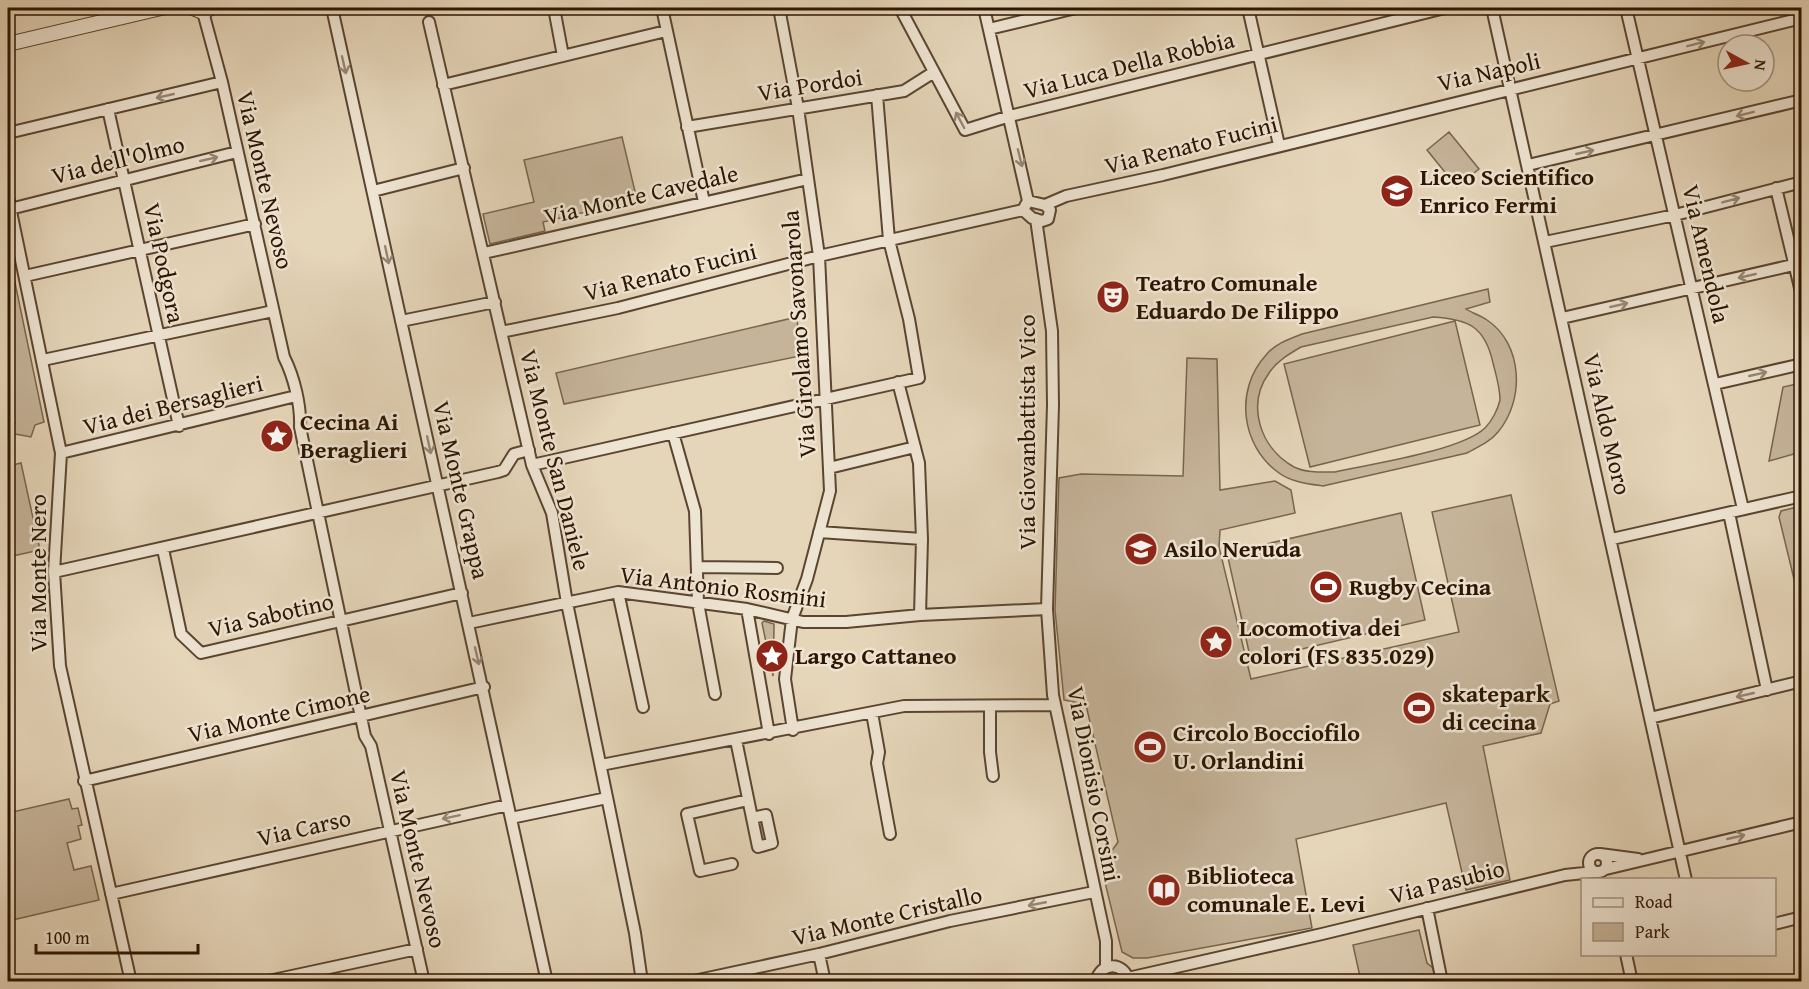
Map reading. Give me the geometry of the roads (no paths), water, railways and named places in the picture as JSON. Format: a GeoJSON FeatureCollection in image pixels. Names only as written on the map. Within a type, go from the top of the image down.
{"type":"FeatureCollection","features":[{"type":"Feature","properties":{"kind":"street"},"geometry":{"type":"LineString","coordinates":[[8,44],[160,8]]}},
{"type":"Feature","properties":{"kind":"street","name":"Via Monte Grappa"},"geometry":{"type":"LineString","coordinates":[[332,8],[484,687],[547,981]]}},
{"type":"Feature","properties":{"kind":"street"},"geometry":{"type":"LineString","coordinates":[[554,8],[563,56]]}},
{"type":"Feature","properties":{"kind":"street"},"geometry":{"type":"LineString","coordinates":[[662,8],[704,202]]}},
{"type":"Feature","properties":{"kind":"street","name":"Via Girolamo Savonarola"},"geometry":{"type":"LineString","coordinates":[[779,8],[798,108],[819,256],[830,491],[792,620]]}},
{"type":"Feature","properties":{"kind":"street"},"geometry":{"type":"LineString","coordinates":[[900,8],[934,72]]}},
{"type":"Feature","properties":{"kind":"street"},"geometry":{"type":"LineString","coordinates":[[984,8],[1010,116],[1025,206],[1036,219],[1048,219],[1050,210],[1045,205],[1025,206]]}},
{"type":"Feature","properties":{"kind":"street"},"geometry":{"type":"LineString","coordinates":[[989,28],[1076,8]]}},
{"type":"Feature","properties":{"kind":"street"},"geometry":{"type":"LineString","coordinates":[[1248,8],[1279,145]]}},
{"type":"Feature","properties":{"kind":"street","name":"Via Luca Della Robbia"},"geometry":{"type":"LineString","coordinates":[[934,72],[965,130],[1010,116],[1445,8]]}},
{"type":"Feature","properties":{"kind":"street","name":"Via Aldo Moro"},"geometry":{"type":"LineString","coordinates":[[1492,8],[1686,878]]}},
{"type":"Feature","properties":{"kind":"street","name":"Via Amendola"},"geometry":{"type":"LineString","coordinates":[[1626,8],[1743,510]]}},
{"type":"Feature","properties":{"kind":"street","name":"Via Monte Nevoso"},"geometry":{"type":"LineString","coordinates":[[202,9],[222,82],[255,224],[284,357],[282,369],[292,397],[293,417],[300,427],[353,671],[372,735],[371,746],[424,981]]}},
{"type":"Feature","properties":{"kind":"street","name":"Via Napoli"},"geometry":{"type":"LineString","coordinates":[[1348,128],[1802,18]]}},
{"type":"Feature","properties":{"kind":"street","name":"Via Monte San Daniele"},"geometry":{"type":"LineString","coordinates":[[429,22],[532,465],[552,513],[567,603],[635,933],[642,981]]}},
{"type":"Feature","properties":{"kind":"street"},"geometry":{"type":"LineString","coordinates":[[443,85],[666,31]]}},
{"type":"Feature","properties":{"kind":"street","name":"Via Pordoi"},"geometry":{"type":"LineString","coordinates":[[687,127],[904,91],[934,72]]}},
{"type":"Feature","properties":{"kind":"street"},"geometry":{"type":"LineString","coordinates":[[8,133],[222,82]]}},
{"type":"Feature","properties":{"kind":"street"},"geometry":{"type":"LineString","coordinates":[[532,465],[919,378],[909,319],[889,240],[877,95]]}},
{"type":"Feature","properties":{"kind":"street"},"geometry":{"type":"LineString","coordinates":[[1528,165],[1802,100]]}},
{"type":"Feature","properties":{"kind":"street","name":"Via Podgora"},"geometry":{"type":"LineString","coordinates":[[108,110],[179,426]]}},
{"type":"Feature","properties":{"kind":"street","name":"Via Renato Fucini"},"geometry":{"type":"LineString","coordinates":[[1045,205],[1066,196],[1348,128]]}},
{"type":"Feature","properties":{"kind":"street","name":"Via dell'Olmo"},"geometry":{"type":"LineString","coordinates":[[10,209],[237,152]]}},
{"type":"Feature","properties":{"kind":"street"},"geometry":{"type":"LineString","coordinates":[[373,191],[464,168]]}},
{"type":"Feature","properties":{"kind":"street","name":"Via Monte Cavedale"},"geometry":{"type":"LineString","coordinates":[[484,253],[808,179]]}},
{"type":"Feature","properties":{"kind":"street"},"geometry":{"type":"LineString","coordinates":[[1545,242],[1675,215],[1802,182]]}},
{"type":"Feature","properties":{"kind":"street"},"geometry":{"type":"LineString","coordinates":[[1776,188],[1798,264],[1802,296]]}},
{"type":"Feature","properties":{"kind":"street","name":"Via Monte Nero"},"geometry":{"type":"LineString","coordinates":[[8,197],[43,360],[60,453],[54,572],[60,666],[84,781],[131,981]]}},
{"type":"Feature","properties":{"kind":"street","name":"Via Renato Fucini"},"geometry":{"type":"LineString","coordinates":[[501,332],[618,308],[1025,206]]}},
{"type":"Feature","properties":{"kind":"street","name":"Via Giovanbattista Vico"},"geometry":{"type":"LineString","coordinates":[[1036,219],[1052,331],[1053,405],[1047,609]]}},
{"type":"Feature","properties":{"kind":"street"},"geometry":{"type":"LineString","coordinates":[[25,276],[255,224]]}},
{"type":"Feature","properties":{"kind":"street"},"geometry":{"type":"LineString","coordinates":[[1562,318],[1798,264]]}},
{"type":"Feature","properties":{"kind":"street"},"geometry":{"type":"LineString","coordinates":[[401,321],[495,302]]}},
{"type":"Feature","properties":{"kind":"street"},"geometry":{"type":"LineString","coordinates":[[43,360],[273,311]]}},
{"type":"Feature","properties":{"kind":"street"},"geometry":{"type":"LineString","coordinates":[[1715,384],[1802,364]]}},
{"type":"Feature","properties":{"kind":"street"},"geometry":{"type":"LineString","coordinates":[[898,382],[919,463],[922,539],[920,615]]}},
{"type":"Feature","properties":{"kind":"street","name":"Via dei Bersaglieri"},"geometry":{"type":"LineString","coordinates":[[60,453],[292,397]]}},
{"type":"Feature","properties":{"kind":"street"},"geometry":{"type":"LineString","coordinates":[[673,433],[695,511],[698,603],[715,694]]}},
{"type":"Feature","properties":{"kind":"street"},"geometry":{"type":"LineString","coordinates":[[829,468],[915,447]]}},
{"type":"Feature","properties":{"kind":"street"},"geometry":{"type":"LineString","coordinates":[[54,572],[438,488],[504,470],[514,454],[529,450]]}},
{"type":"Feature","properties":{"kind":"street"},"geometry":{"type":"LineString","coordinates":[[1612,539],[1802,496]]}},
{"type":"Feature","properties":{"kind":"street"},"geometry":{"type":"LineString","coordinates":[[1730,513],[1767,690]]}},
{"type":"Feature","properties":{"kind":"street"},"geometry":{"type":"LineString","coordinates":[[819,532],[922,539]]}},
{"type":"Feature","properties":{"kind":"street","name":"Via Sabotino"},"geometry":{"type":"LineString","coordinates":[[163,549],[181,634],[201,653],[462,593]]}},
{"type":"Feature","properties":{"kind":"street"},"geometry":{"type":"LineString","coordinates":[[697,567],[777,568]]}},
{"type":"Feature","properties":{"kind":"street"},"geometry":{"type":"LineString","coordinates":[[618,592],[643,707]]}},
{"type":"Feature","properties":{"kind":"street","name":"Via Antonio Rosmini"},"geometry":{"type":"LineString","coordinates":[[469,623],[618,592],[747,609],[792,620],[846,622],[920,615],[1047,609]]}},
{"type":"Feature","properties":{"kind":"street"},"geometry":{"type":"LineString","coordinates":[[747,609],[770,734]]}},
{"type":"Feature","properties":{"kind":"street","name":"Via Dionisio Corsini"},"geometry":{"type":"LineString","coordinates":[[1047,609],[1055,705],[1106,941],[1107,966]]}},
{"type":"Feature","properties":{"kind":"street"},"geometry":{"type":"LineString","coordinates":[[792,620],[785,680],[793,729]]}},
{"type":"Feature","properties":{"kind":"street"},"geometry":{"type":"LineString","coordinates":[[1650,717],[1802,681]]}},
{"type":"Feature","properties":{"kind":"street","name":"Via Monte Cimone"},"geometry":{"type":"LineString","coordinates":[[84,781],[484,687]]}},
{"type":"Feature","properties":{"kind":"street"},"geometry":{"type":"LineString","coordinates":[[601,765],[770,734],[904,706],[1055,705]]}},
{"type":"Feature","properties":{"kind":"street"},"geometry":{"type":"LineString","coordinates":[[990,707],[990,752],[993,776]]}},
{"type":"Feature","properties":{"kind":"street"},"geometry":{"type":"LineString","coordinates":[[872,713],[879,752],[877,763],[891,834]]}},
{"type":"Feature","properties":{"kind":"street"},"geometry":{"type":"LineString","coordinates":[[736,740],[752,818]]}},
{"type":"Feature","properties":{"kind":"street"},"geometry":{"type":"LineString","coordinates":[[511,818],[607,798]]}},
{"type":"Feature","properties":{"kind":"street"},"geometry":{"type":"LineString","coordinates":[[732,864],[700,872],[687,814],[748,800]]}},
{"type":"Feature","properties":{"kind":"street","name":"Via Carso"},"geometry":{"type":"LineString","coordinates":[[111,894],[508,805]]}},
{"type":"Feature","properties":{"kind":"street","name":"Via Pasubio"},"geometry":{"type":"LineString","coordinates":[[1129,980],[1565,875],[1602,873],[1638,859],[1802,822]]}},
{"type":"Feature","properties":{"kind":"street"},"geometry":{"type":"LineString","coordinates":[[1590,858],[1589,865],[1602,873],[1607,860],[1600,854]]}},
{"type":"Feature","properties":{"kind":"street","name":"Via Pasubio"},"geometry":{"type":"LineString","coordinates":[[1565,875],[1600,854],[1638,859]]}},
{"type":"Feature","properties":{"kind":"street","name":"Via Monte Cristallo"},"geometry":{"type":"LineString","coordinates":[[689,981],[819,954],[950,921],[1094,892]]}},
{"type":"Feature","properties":{"kind":"street"},"geometry":{"type":"LineString","coordinates":[[1427,908],[1442,981]]}},
{"type":"Feature","properties":{"kind":"street"},"geometry":{"type":"LineString","coordinates":[[1776,924],[1802,917]]}},
{"type":"Feature","properties":{"kind":"street"},"geometry":{"type":"LineString","coordinates":[[264,981],[417,949]]}},
{"type":"Feature","properties":{"kind":"street"},"geometry":{"type":"LineString","coordinates":[[819,954],[825,981]]}},
{"type":"Feature","properties":{"kind":"street"},"geometry":{"type":"LineString","coordinates":[[1628,956],[1632,981]]}},
{"type":"Feature","properties":{"kind":"street"},"geometry":{"type":"LineString","coordinates":[[1096,981],[1100,971],[1107,966],[1116,966],[1124,970],[1129,980]]}},
{"type":"Feature","properties":{"kind":"place","name":"Liceo Scientifico Enrico Fermi"},"geometry":{"type":"Point","coordinates":[1397,191]}},
{"type":"Feature","properties":{"kind":"place","name":"Teatro Comunale Eduardo De Filippo"},"geometry":{"type":"Point","coordinates":[1113,297]}},
{"type":"Feature","properties":{"kind":"place","name":"Cecina Ai Beraglieri"},"geometry":{"type":"Point","coordinates":[277,436]}},
{"type":"Feature","properties":{"kind":"place","name":"Asilo Neruda"},"geometry":{"type":"Point","coordinates":[1141,549]}},
{"type":"Feature","properties":{"kind":"place","name":"Rugby Cecina"},"geometry":{"type":"Point","coordinates":[1326,587]}},
{"type":"Feature","properties":{"kind":"place","name":"Locomotiva dei colori (FS 835.029)"},"geometry":{"type":"Point","coordinates":[1216,642]}},
{"type":"Feature","properties":{"kind":"place","name":"Largo Cattaneo"},"geometry":{"type":"Point","coordinates":[772,656]}},
{"type":"Feature","properties":{"kind":"place","name":"skatepark di cecina"},"geometry":{"type":"Point","coordinates":[1419,708]}},
{"type":"Feature","properties":{"kind":"place","name":"Circolo Bocciofilo U. Orlandini"},"geometry":{"type":"Point","coordinates":[1150,747]}},
{"type":"Feature","properties":{"kind":"place","name":"Biblioteca comunale E. Levi"},"geometry":{"type":"Point","coordinates":[1164,890]}}]}
